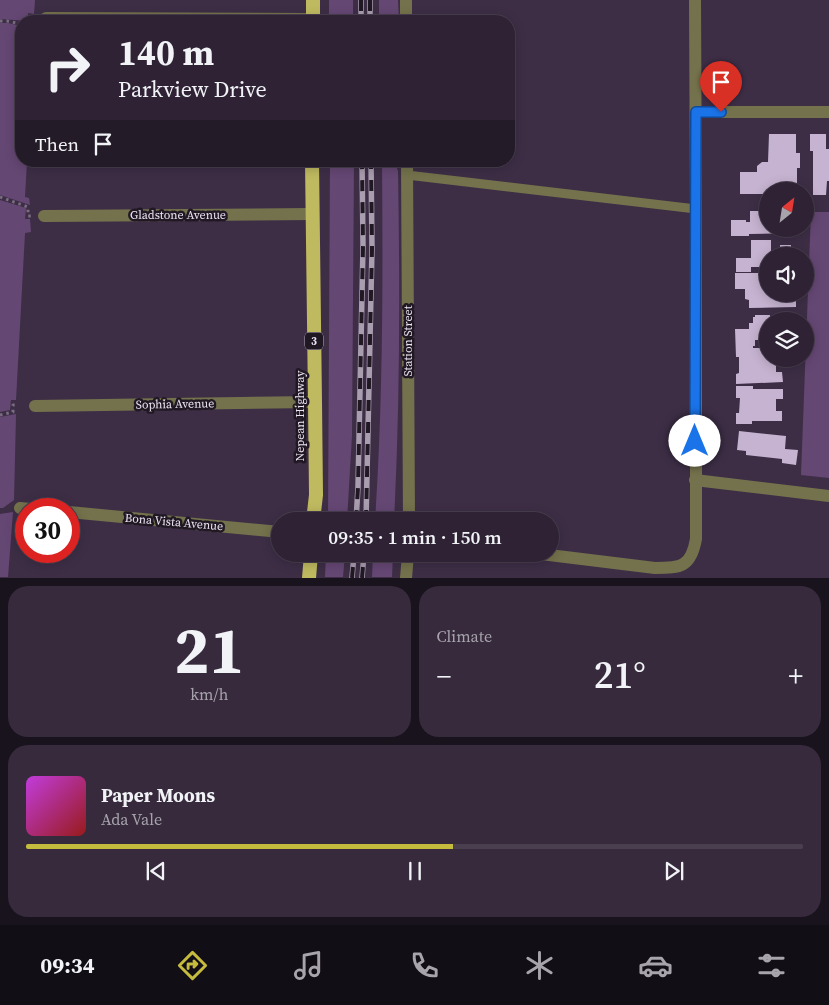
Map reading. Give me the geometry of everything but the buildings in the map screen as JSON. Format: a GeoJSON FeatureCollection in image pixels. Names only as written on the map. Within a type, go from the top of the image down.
{"type":"FeatureCollection","features":[{"type":"Feature","properties":{"kind":"highway"},"geometry":{"type":"LineString","coordinates":[[312,15],[313,0]]}},
{"type":"Feature","properties":{"kind":"highway","name":"Nepean Highway"},"geometry":{"type":"LineString","coordinates":[[312,167],[316,495],[314,512]]}},
{"type":"Feature","properties":{"kind":"highway"},"geometry":{"type":"LineString","coordinates":[[310,578],[311,562]]}},
{"type":"Feature","properties":{"kind":"street"},"geometry":{"type":"LineString","coordinates":[[406,0],[406,15]]}},
{"type":"Feature","properties":{"kind":"street"},"geometry":{"type":"LineString","coordinates":[[559,557],[655,573],[675,568],[688,561],[694,553],[696,539],[696,112],[694,0]]}},
{"type":"Feature","properties":{"kind":"street"},"geometry":{"type":"LineString","coordinates":[[696,112],[829,112]]}},
{"type":"Feature","properties":{"kind":"street","name":"Station Street"},"geometry":{"type":"LineString","coordinates":[[407,167],[409,512]]}},
{"type":"Feature","properties":{"kind":"street","name":"Gladstone Avenue"},"geometry":{"type":"LineString","coordinates":[[38,216],[312,214]]}},
{"type":"Feature","properties":{"kind":"street","name":"Sophia Avenue"},"geometry":{"type":"LineString","coordinates":[[35,406],[315,402]]}},
{"type":"Feature","properties":{"kind":"street"},"geometry":{"type":"LineString","coordinates":[[695,480],[829,496]]}},
{"type":"Feature","properties":{"kind":"street","name":"Bona Vista Avenue"},"geometry":{"type":"LineString","coordinates":[[80,513],[271,531]]}},
{"type":"Feature","properties":{"kind":"street"},"geometry":{"type":"LineString","coordinates":[[406,578],[407,562]]}},
{"type":"Feature","properties":{"kind":"lane"},"geometry":{"type":"LineString","coordinates":[[407,174],[696,209]]}},
{"type":"Feature","properties":{"kind":"path"},"geometry":{"type":"LineString","coordinates":[[0,21],[15,23]]}},
{"type":"Feature","properties":{"kind":"path"},"geometry":{"type":"LineString","coordinates":[[0,197],[28,207],[28,216],[38,216]]}},
{"type":"Feature","properties":{"kind":"path"},"geometry":{"type":"LineString","coordinates":[[0,415],[13,412],[13,405],[18,405]]}},
{"type":"Feature","properties":{"kind":"shaded area"},"geometry":{"type":"Polygon","coordinates":[[[0,0],[35,0],[34,14],[15,15],[15,20],[0,19],[0,0]]]}},
{"type":"Feature","properties":{"kind":"shaded area"},"geometry":{"type":"Polygon","coordinates":[[[329,0],[353,0],[353,15],[329,15],[329,0]]]}},
{"type":"Feature","properties":{"kind":"shaded area"},"geometry":{"type":"Polygon","coordinates":[[[379,0],[398,0],[399,15],[379,15],[379,0]]]}},
{"type":"Feature","properties":{"kind":"shaded area"},"geometry":{"type":"Polygon","coordinates":[[[0,23],[8,23],[15,25],[15,167],[27,167],[25,197],[29,198],[30,205],[0,195],[0,23]]]}},
{"type":"Feature","properties":{"kind":"shaded area"},"geometry":{"type":"Polygon","coordinates":[[[330,167],[354,167],[352,435],[348,512],[328,512],[330,167]]]}},
{"type":"Feature","properties":{"kind":"shaded area"},"geometry":{"type":"Polygon","coordinates":[[[382,167],[396,167],[398,171],[399,346],[394,512],[376,512],[382,341],[382,167]]]}},
{"type":"Feature","properties":{"kind":"shaded area"},"geometry":{"type":"Polygon","coordinates":[[[0,200],[26,208],[25,219],[30,219],[31,232],[25,233],[16,400],[11,400],[10,410],[0,412],[0,200]]]}},
{"type":"Feature","properties":{"kind":"shaded area"},"geometry":{"type":"Polygon","coordinates":[[[814,212],[829,212],[829,478],[801,475],[805,367],[814,367],[814,312],[807,312],[808,302],[814,302],[814,247],[810,247],[810,238],[814,238],[814,212]]]}},
{"type":"Feature","properties":{"kind":"shaded area"},"geometry":{"type":"Polygon","coordinates":[[[16,414],[14,500],[0,508],[0,417],[16,414]]]}},
{"type":"Feature","properties":{"kind":"shaded area"},"geometry":{"type":"Polygon","coordinates":[[[13,512],[8,577],[0,577],[0,514],[13,512]]]}},
{"type":"Feature","properties":{"kind":"shaded area"},"geometry":{"type":"Polygon","coordinates":[[[326,562],[344,562],[343,577],[325,577],[326,562]]]}},
{"type":"Feature","properties":{"kind":"shaded area"},"geometry":{"type":"Polygon","coordinates":[[[373,562],[393,562],[392,577],[372,577],[373,562]]]}},
{"type":"Feature","properties":{"kind":"railway"},"geometry":{"type":"LineString","coordinates":[[361,0],[361,15]]}},
{"type":"Feature","properties":{"kind":"railway"},"geometry":{"type":"LineString","coordinates":[[370,0],[370,15]]}},
{"type":"Feature","properties":{"kind":"railway"},"geometry":{"type":"LineString","coordinates":[[357,512],[363,246],[362,167]]}},
{"type":"Feature","properties":{"kind":"railway"},"geometry":{"type":"LineString","coordinates":[[366,512],[372,249],[371,167]]}},
{"type":"Feature","properties":{"kind":"railway"},"geometry":{"type":"LineString","coordinates":[[352,578],[353,562]]}},
{"type":"Feature","properties":{"kind":"railway"},"geometry":{"type":"LineString","coordinates":[[362,578],[363,562]]}},
{"type":"Feature","properties":{"kind":"route"},"geometry":{"type":"LineString","coordinates":[[695,441],[696,112],[721,112]]}}]}
